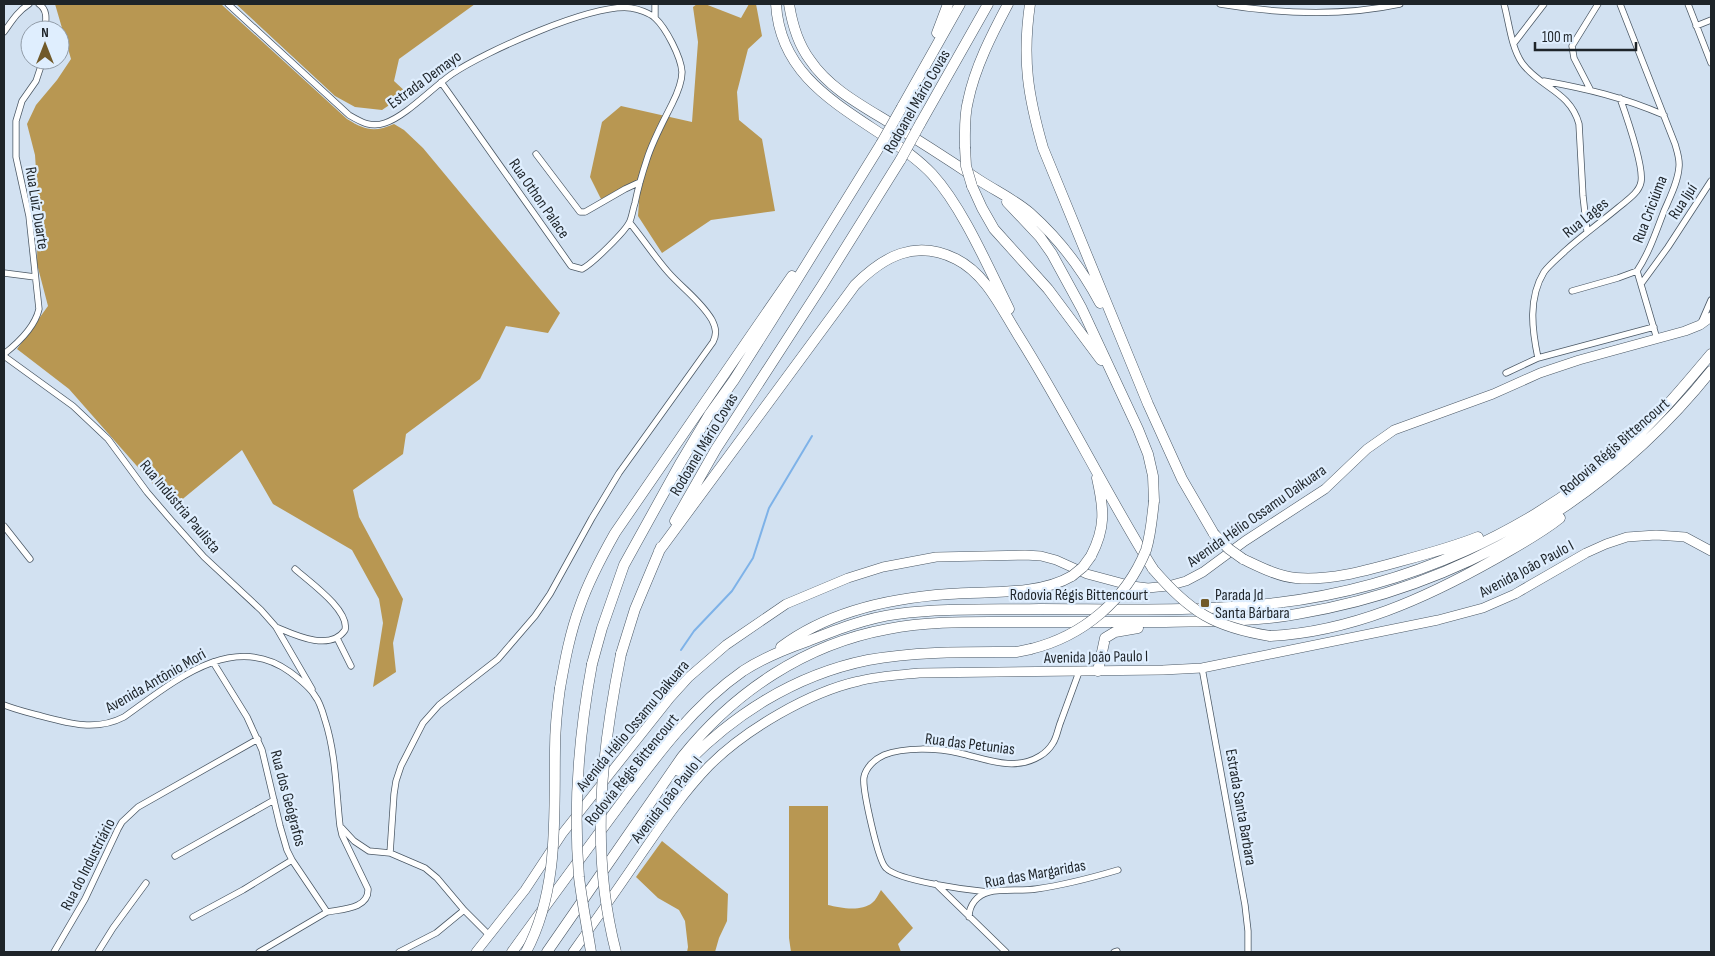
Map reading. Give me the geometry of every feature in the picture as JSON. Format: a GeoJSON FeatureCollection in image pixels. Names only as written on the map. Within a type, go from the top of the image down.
{"type":"FeatureCollection","features":[{"type":"Feature","properties":{"kind":"highway"},"geometry":{"type":"LineString","coordinates":[[776,4],[778,24],[790,56],[816,88],[836,104],[906,151],[931,173],[942,186],[971,236],[1037,364],[1153,569],[1172,592],[1194,609],[1215,621],[1241,631],[1270,636],[1298,635],[1352,623],[1443,587],[1527,540],[1571,508],[1597,484]]}},
{"type":"Feature","properties":{"kind":"highway"},"geometry":{"type":"LineString","coordinates":[[654,798],[694,755],[755,705],[780,691],[820,673],[868,660],[902,656],[938,653],[1016,652],[1057,641],[1081,628],[1100,616],[1117,599],[1134,574],[1146,548],[1152,524],[1154,501],[1153,476],[1148,454],[1082,309],[1052,254],[1004,200],[976,184],[839,90],[823,76],[802,46],[789,4]]}},
{"type":"Feature","properties":{"kind":"highway"},"geometry":{"type":"LineString","coordinates":[[918,79],[948,4]]}},
{"type":"Feature","properties":{"kind":"highway","name":"Rodoanel Mário Covas"},"geometry":{"type":"LineString","coordinates":[[591,952],[579,877],[578,786],[581,737],[584,706],[592,664],[613,594],[629,557],[681,462],[881,144],[960,4]]}},
{"type":"Feature","properties":{"kind":"highway","name":"Rodoanel Mário Covas"},"geometry":{"type":"LineString","coordinates":[[616,952],[605,894],[601,849],[601,791],[608,718],[621,654],[635,609],[659,551],[716,449],[901,159],[988,4]]}},
{"type":"Feature","properties":{"kind":"highway"},"geometry":{"type":"LineString","coordinates":[[1008,4],[997,25],[973,83],[966,115],[966,166],[976,184],[982,208],[994,229],[1048,289],[1081,331],[1117,383]]}},
{"type":"Feature","properties":{"kind":"highway"},"geometry":{"type":"LineString","coordinates":[[1030,4],[1026,49],[1027,75],[1034,114],[1043,148],[1130,361],[1182,479],[1214,534],[1243,559],[1278,574],[1296,578],[1317,578],[1339,576],[1383,566],[1466,542],[1545,508]]}},
{"type":"Feature","properties":{"kind":"highway"},"geometry":{"type":"LineString","coordinates":[[976,184],[1012,200],[1030,213],[1068,253],[1096,295],[1130,361]]}},
{"type":"Feature","properties":{"kind":"highway"},"geometry":{"type":"LineString","coordinates":[[526,952],[540,916],[549,882],[554,842],[555,748],[560,688],[568,644],[580,606],[596,567],[615,533],[751,333],[829,227]]}},
{"type":"Feature","properties":{"kind":"highway"},"geometry":{"type":"LineString","coordinates":[[659,551],[854,285],[882,261],[898,254],[916,251],[932,251],[958,260],[981,279],[1037,364]]}},
{"type":"Feature","properties":{"kind":"highway","name":"Rodovia Régis Bittencourt"},"geometry":{"type":"LineString","coordinates":[[512,952],[659,753],[709,699],[744,671],[768,657],[838,629],[867,620],[897,614],[982,610],[1216,608],[1274,604],[1306,599],[1392,579],[1442,561],[1486,540],[1545,508],[1584,482],[1628,445],[1659,415],[1711,354]]}},
{"type":"Feature","properties":{"kind":"highway","name":"Rodovia Régis Bittencourt"},"geometry":{"type":"LineString","coordinates":[[547,952],[682,757],[699,736],[738,699],[761,682],[818,650],[888,629],[954,623],[1204,622],[1296,615],[1335,607],[1416,583],[1464,564],[1520,535],[1565,508],[1597,484],[1668,422],[1711,371]]}},
{"type":"Feature","properties":{"kind":"highway"},"geometry":{"type":"LineString","coordinates":[[768,657],[796,636],[826,621],[869,606],[903,599],[949,594],[1000,592],[1046,587],[1064,582],[1083,567],[1098,542],[1102,525],[1102,506],[1093,465]]}},
{"type":"Feature","properties":{"kind":"highway"},"geometry":{"type":"LineString","coordinates":[[1098,672],[1105,638],[1115,632],[1125,629],[1204,622]]}},
{"type":"Feature","properties":{"kind":"main road","name":"Avenida Hélio Ossamu Daikuara"},"geometry":{"type":"LineString","coordinates":[[476,952],[525,890],[562,834],[670,698],[689,677],[719,651],[762,619],[786,604],[817,590],[874,569],[936,557],[1041,556],[1056,560],[1087,574],[1132,586],[1148,588],[1168,586],[1186,581],[1203,572],[1245,541],[1325,488],[1367,449],[1394,430],[1493,394],[1540,373],[1579,360],[1685,331],[1711,317]]}},
{"type":"Feature","properties":{"kind":"main road","name":"Avenida João Paulo I"},"geometry":{"type":"LineString","coordinates":[[573,952],[670,814],[710,765],[744,736],[796,705],[826,691],[858,681],[886,676],[953,672],[1098,672],[1202,668],[1438,620],[1483,608],[1515,594],[1606,544],[1627,536],[1685,537],[1711,551]]}},
{"type":"Feature","properties":{"kind":"street"},"geometry":{"type":"LineString","coordinates":[[4,32],[20,10],[29,4]]}},
{"type":"Feature","properties":{"kind":"street"},"geometry":{"type":"LineString","coordinates":[[39,4],[44,8],[46,20]]}},
{"type":"Feature","properties":{"kind":"street","name":"Estrada Demayo"},"geometry":{"type":"LineString","coordinates":[[228,4],[349,115],[362,123],[377,125],[392,120],[470,62],[571,19],[602,11],[624,8],[640,10],[655,17]]}},
{"type":"Feature","properties":{"kind":"street"},"geometry":{"type":"LineString","coordinates":[[390,853],[396,781],[400,766],[423,723],[439,705],[498,659],[535,616],[550,594],[619,473],[716,337],[716,329],[711,319],[667,271],[630,223],[640,182],[656,135],[676,96],[682,73],[679,59],[665,31],[655,17],[655,4]]}},
{"type":"Feature","properties":{"kind":"street"},"geometry":{"type":"LineString","coordinates":[[1222,4],[1261,10],[1323,14],[1366,10],[1400,4]]}},
{"type":"Feature","properties":{"kind":"street"},"geometry":{"type":"LineString","coordinates":[[1504,4],[1514,43],[1522,63],[1530,72],[1568,102],[1577,116],[1583,196],[1588,231]]}},
{"type":"Feature","properties":{"kind":"street"},"geometry":{"type":"LineString","coordinates":[[1514,43],[1544,4]]}},
{"type":"Feature","properties":{"kind":"street"},"geometry":{"type":"LineString","coordinates":[[1590,89],[1574,58],[1572,46],[1598,4]]}},
{"type":"Feature","properties":{"kind":"street","name":"Rua Criciúma"},"geometry":{"type":"LineString","coordinates":[[1620,4],[1679,157],[1679,170],[1673,190],[1654,237],[1637,271]]}},
{"type":"Feature","properties":{"kind":"street"},"geometry":{"type":"LineString","coordinates":[[1688,4],[1711,64]]}},
{"type":"Feature","properties":{"kind":"street"},"geometry":{"type":"LineString","coordinates":[[1696,26],[1711,20]]}},
{"type":"Feature","properties":{"kind":"street","name":"Rua Luiz Duarte"},"geometry":{"type":"LineString","coordinates":[[4,355],[21,339],[38,313],[39,306],[34,277],[29,216],[16,157],[16,121],[22,101],[36,81],[40,70]]}},
{"type":"Feature","properties":{"kind":"street"},"geometry":{"type":"LineString","coordinates":[[1542,81],[1590,89],[1664,114]]}},
{"type":"Feature","properties":{"kind":"street","name":"Rua Othon Palace"},"geometry":{"type":"LineString","coordinates":[[441,82],[571,266],[582,269],[590,264],[630,223]]}},
{"type":"Feature","properties":{"kind":"street","name":"Rua Lages"},"geometry":{"type":"LineString","coordinates":[[1538,358],[1532,317],[1539,283],[1549,266],[1588,231],[1630,198],[1639,189],[1641,183],[1639,163],[1620,98]]}},
{"type":"Feature","properties":{"kind":"street"},"geometry":{"type":"LineString","coordinates":[[536,154],[580,212],[585,212],[640,182]]}},
{"type":"Feature","properties":{"kind":"street","name":"Rua Ijuí"},"geometry":{"type":"LineString","coordinates":[[1641,284],[1668,247],[1711,181]]}},
{"type":"Feature","properties":{"kind":"street"},"geometry":{"type":"LineString","coordinates":[[1572,291],[1637,271],[1657,339]]}},
{"type":"Feature","properties":{"kind":"street"},"geometry":{"type":"LineString","coordinates":[[4,273],[34,277]]}},
{"type":"Feature","properties":{"kind":"street"},"geometry":{"type":"LineString","coordinates":[[1700,324],[1711,300]]}},
{"type":"Feature","properties":{"kind":"street"},"geometry":{"type":"LineString","coordinates":[[1506,373],[1538,358],[1654,327]]}},
{"type":"Feature","properties":{"kind":"street"},"geometry":{"type":"LineString","coordinates":[[1575,348],[1579,360]]}},
{"type":"Feature","properties":{"kind":"street","name":"Rua Indústria Paulista"},"geometry":{"type":"LineString","coordinates":[[4,355],[73,406],[108,439],[147,492],[204,557],[261,610],[276,627],[315,695]]}},
{"type":"Feature","properties":{"kind":"street"},"geometry":{"type":"LineString","coordinates":[[4,526],[30,559]]}},
{"type":"Feature","properties":{"kind":"street"},"geometry":{"type":"LineString","coordinates":[[276,627],[308,639],[319,640],[337,638],[346,630],[346,620],[328,598],[295,569]]}},
{"type":"Feature","properties":{"kind":"street"},"geometry":{"type":"LineString","coordinates":[[337,638],[351,666]]}},
{"type":"Feature","properties":{"kind":"street","name":"Avenida Antônio Mori"},"geometry":{"type":"LineString","coordinates":[[4,704],[77,725],[104,725],[124,717],[191,671],[213,662],[243,656],[270,660],[293,675],[315,695],[325,719],[330,739],[340,826]]}},
{"type":"Feature","properties":{"kind":"street","name":"Rua dos Geógrafos"},"geometry":{"type":"LineString","coordinates":[[213,662],[247,717],[258,739],[266,762],[280,826],[292,860],[328,912]]}},
{"type":"Feature","properties":{"kind":"street","name":"Estrada Santa Barbara"},"geometry":{"type":"LineString","coordinates":[[1202,668],[1245,905],[1248,952]]}},
{"type":"Feature","properties":{"kind":"street","name":"Rua das Petunias"},"geometry":{"type":"LineString","coordinates":[[988,892],[936,884],[898,875],[885,868],[863,786],[866,770],[877,758],[885,754],[920,750],[958,752],[998,763],[1016,764],[1038,758],[1054,742],[1079,672]]}},
{"type":"Feature","properties":{"kind":"street","name":"Rua do Industriário"},"geometry":{"type":"LineString","coordinates":[[54,952],[84,900],[118,829],[126,818],[138,807],[258,739]]}},
{"type":"Feature","properties":{"kind":"street"},"geometry":{"type":"LineString","coordinates":[[175,856],[274,800]]}},
{"type":"Feature","properties":{"kind":"street"},"geometry":{"type":"LineString","coordinates":[[340,826],[369,851],[390,853],[425,868],[437,878],[464,910],[489,934]]}},
{"type":"Feature","properties":{"kind":"street"},"geometry":{"type":"LineString","coordinates":[[259,952],[328,912],[360,904],[366,899],[368,889],[342,835],[340,826]]}},
{"type":"Feature","properties":{"kind":"street"},"geometry":{"type":"LineString","coordinates":[[193,917],[292,860]]}},
{"type":"Feature","properties":{"kind":"street","name":"Rua das Margaridas"},"geometry":{"type":"LineString","coordinates":[[969,917],[972,903],[988,892],[1036,889],[1118,870]]}},
{"type":"Feature","properties":{"kind":"street"},"geometry":{"type":"LineString","coordinates":[[98,952],[146,883]]}},
{"type":"Feature","properties":{"kind":"street"},"geometry":{"type":"LineString","coordinates":[[936,884],[1006,952]]}},
{"type":"Feature","properties":{"kind":"street"},"geometry":{"type":"LineString","coordinates":[[399,952],[436,933],[464,910]]}},
{"type":"Feature","properties":{"kind":"shaded area"},"geometry":{"type":"Polygon","coordinates":[[[55,4],[221,4],[347,119],[359,126],[370,129],[381,129],[394,124],[404,130],[423,148],[560,313],[548,333],[506,326],[480,379],[406,434],[403,454],[353,490],[359,517],[403,599],[393,643],[396,672],[373,687],[383,623],[379,599],[352,550],[273,504],[242,450],[173,507],[69,389],[17,349],[48,306],[37,264],[38,200],[35,155],[27,124],[36,105],[64,70],[70,70],[70,20],[60,20],[55,4]]]}},
{"type":"Feature","properties":{"kind":"shaded area"},"geometry":{"type":"Polygon","coordinates":[[[236,4],[475,4],[399,59],[394,81],[407,93],[382,110],[355,107],[335,96],[236,4]]]}},
{"type":"Feature","properties":{"kind":"shaded area"},"geometry":{"type":"Polygon","coordinates":[[[697,4],[705,4],[741,18],[749,4],[756,4],[762,36],[748,49],[737,92],[739,120],[762,139],[775,211],[711,220],[662,253],[638,216],[640,187],[627,185],[601,199],[590,177],[602,122],[621,106],[692,122],[698,42],[693,7],[697,4]]]}},
{"type":"Feature","properties":{"kind":"shaded area"},"geometry":{"type":"Polygon","coordinates":[[[789,806],[828,806],[828,905],[844,908],[862,908],[873,902],[881,890],[913,928],[898,944],[901,952],[791,952],[789,938],[789,806]]]}},
{"type":"Feature","properties":{"kind":"shaded area"},"geometry":{"type":"Polygon","coordinates":[[[662,841],[728,894],[727,921],[715,952],[687,952],[685,921],[679,910],[658,898],[636,877],[662,841]]]}},
{"type":"Feature","properties":{"kind":"waterway"},"geometry":{"type":"LineString","coordinates":[[681,650],[694,631],[732,591],[753,558],[769,508],[812,436]]}},
{"type":"Feature","properties":{"kind":"place","name":"Parada Jd Santa Bárbara"},"geometry":{"type":"Point","coordinates":[1205,603]}}]}
